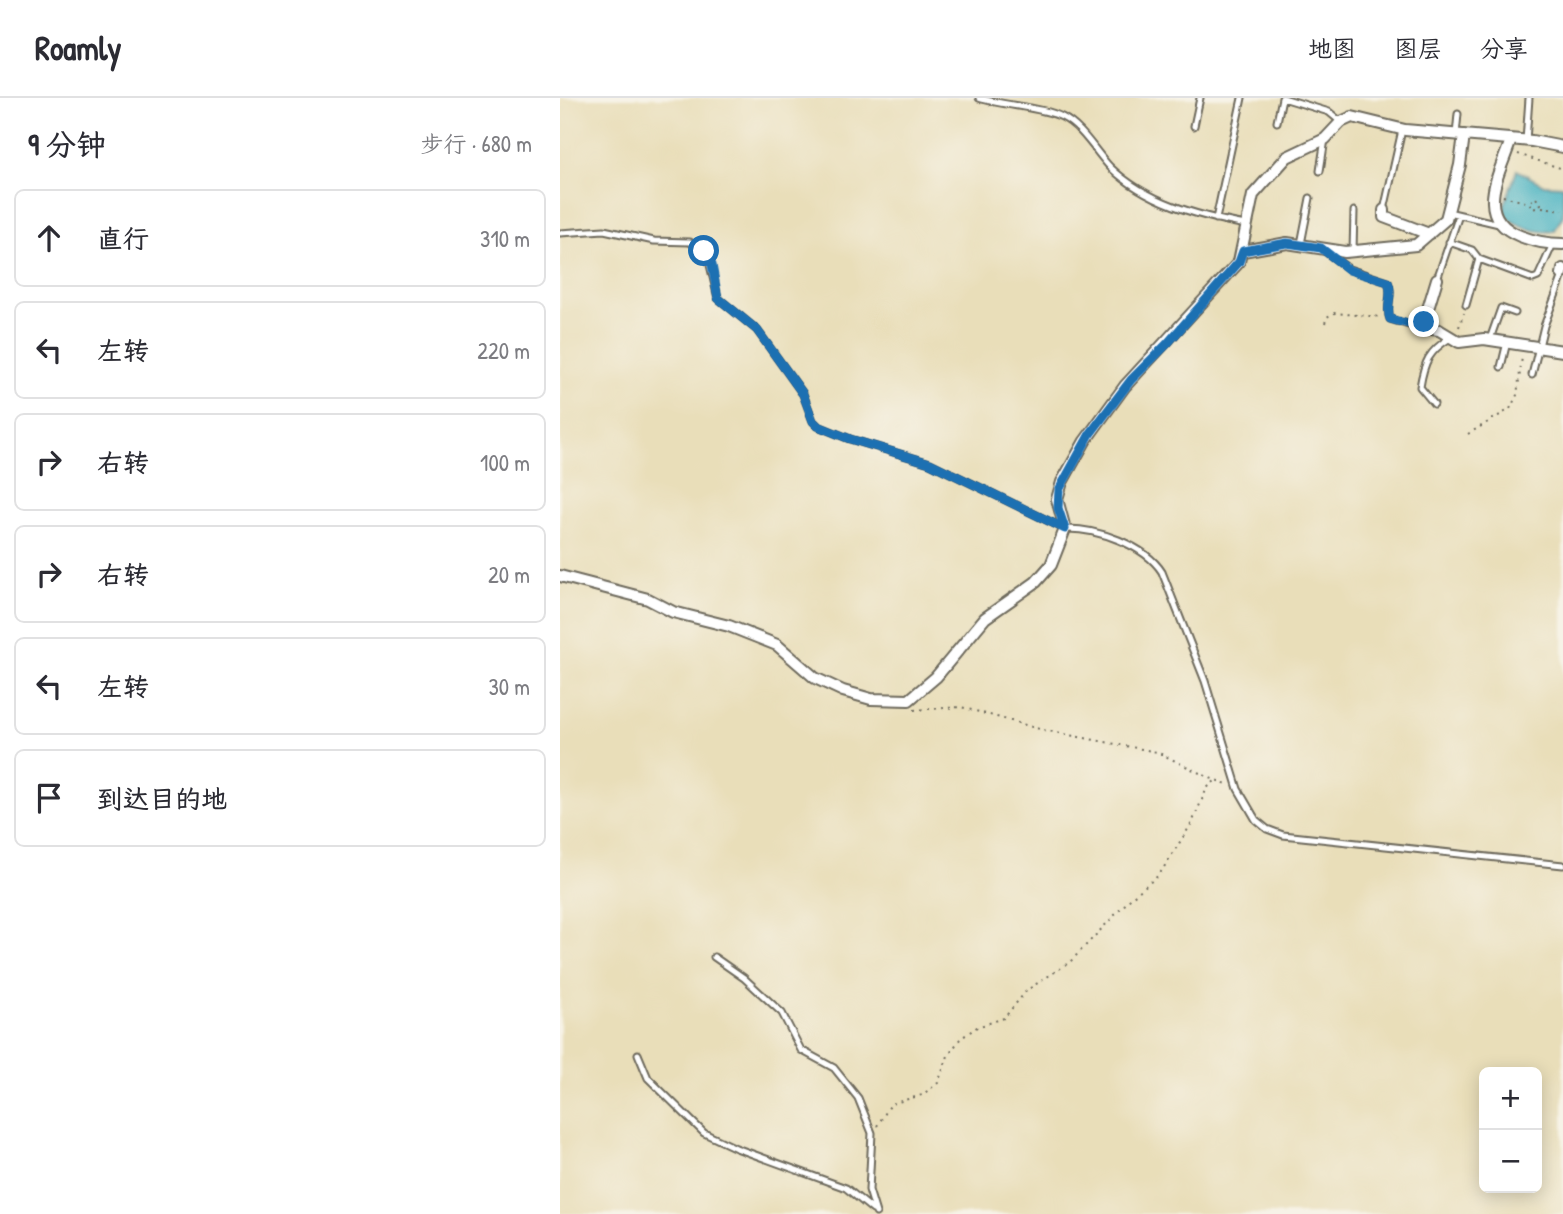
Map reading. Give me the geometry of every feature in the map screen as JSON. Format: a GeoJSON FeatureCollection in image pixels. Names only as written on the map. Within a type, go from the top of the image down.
{"type":"FeatureCollection","features":[{"type":"Feature","properties":{"kind":"street"},"geometry":{"type":"LineString","coordinates":[[560,576],[648,599],[673,612],[740,630],[777,645],[827,685],[872,699],[902,701],[915,697],[985,618],[1036,582],[1051,565],[1065,529],[1058,508],[1059,490],[1090,434],[1131,380],[1167,344],[1239,262],[1253,195],[1265,179],[1293,152],[1325,139],[1341,122],[1359,117],[1402,130],[1563,147]]}},
{"type":"Feature","properties":{"kind":"street"},"geometry":{"type":"LineString","coordinates":[[1243,251],[1275,243],[1353,251],[1410,246],[1453,213],[1460,135]]}},
{"type":"Feature","properties":{"kind":"street"},"geometry":{"type":"LineString","coordinates":[[1511,140],[1492,203],[1499,224],[1534,242],[1558,244]]}},
{"type":"Feature","properties":{"kind":"street"},"geometry":{"type":"LineString","coordinates":[[1384,210],[1384,216],[1391,221],[1429,234]]}},
{"type":"Feature","properties":{"kind":"street"},"geometry":{"type":"LineString","coordinates":[[1437,279],[1424,326],[1439,330],[1453,339],[1490,339],[1563,351]]}},
{"type":"Feature","properties":{"kind":"lane"},"geometry":{"type":"LineString","coordinates":[[979,98],[1013,108],[1051,112],[1066,119],[1117,173],[1149,195],[1216,219],[1246,225]]}},
{"type":"Feature","properties":{"kind":"lane"},"geometry":{"type":"LineString","coordinates":[[1194,126],[1200,98]]}},
{"type":"Feature","properties":{"kind":"lane"},"geometry":{"type":"LineString","coordinates":[[1216,219],[1242,98]]}},
{"type":"Feature","properties":{"kind":"lane"},"geometry":{"type":"LineString","coordinates":[[1277,122],[1282,98],[1329,111],[1341,122]]}},
{"type":"Feature","properties":{"kind":"lane"},"geometry":{"type":"LineString","coordinates":[[1526,141],[1529,98]]}},
{"type":"Feature","properties":{"kind":"lane"},"geometry":{"type":"LineString","coordinates":[[1458,114],[1460,135]]}},
{"type":"Feature","properties":{"kind":"lane"},"geometry":{"type":"LineString","coordinates":[[1384,210],[1402,130]]}},
{"type":"Feature","properties":{"kind":"lane"},"geometry":{"type":"LineString","coordinates":[[1320,171],[1325,139]]}},
{"type":"Feature","properties":{"kind":"lane"},"geometry":{"type":"LineString","coordinates":[[1301,244],[1310,198]]}},
{"type":"Feature","properties":{"kind":"lane"},"geometry":{"type":"LineString","coordinates":[[1353,251],[1354,211]]}},
{"type":"Feature","properties":{"kind":"lane"},"geometry":{"type":"LineString","coordinates":[[1437,279],[1449,242],[1453,213],[1499,224]]}},
{"type":"Feature","properties":{"kind":"lane"},"geometry":{"type":"LineString","coordinates":[[560,233],[604,230],[654,241],[682,241],[697,246],[704,251],[712,265],[718,298],[757,330],[803,394],[813,421],[818,426],[850,439],[930,463],[1065,529],[1087,531],[1138,549],[1156,563],[1200,667],[1238,789],[1251,815],[1274,833],[1563,865]]}},
{"type":"Feature","properties":{"kind":"lane"},"geometry":{"type":"LineString","coordinates":[[1449,242],[1472,250],[1479,260],[1536,279],[1558,244]]}},
{"type":"Feature","properties":{"kind":"lane"},"geometry":{"type":"LineString","coordinates":[[1321,248],[1349,270],[1388,282],[1391,292],[1389,316],[1409,325],[1424,326]]}},
{"type":"Feature","properties":{"kind":"lane"},"geometry":{"type":"LineString","coordinates":[[1466,305],[1479,260]]}},
{"type":"Feature","properties":{"kind":"lane"},"geometry":{"type":"LineString","coordinates":[[1532,375],[1562,273]]}},
{"type":"Feature","properties":{"kind":"lane"},"geometry":{"type":"LineString","coordinates":[[1490,339],[1501,308],[1515,313]]}},
{"type":"Feature","properties":{"kind":"lane"},"geometry":{"type":"LineString","coordinates":[[1434,404],[1420,387],[1424,362],[1432,350],[1453,339]]}},
{"type":"Feature","properties":{"kind":"lane"},"geometry":{"type":"LineString","coordinates":[[1501,367],[1507,342]]}},
{"type":"Feature","properties":{"kind":"lane"},"geometry":{"type":"LineString","coordinates":[[714,957],[744,978],[782,1013],[801,1049],[840,1073],[863,1106],[872,1133],[869,1190],[877,1213]]}},
{"type":"Feature","properties":{"kind":"lane"},"geometry":{"type":"LineString","coordinates":[[638,1054],[648,1078],[704,1133],[736,1148],[846,1188],[877,1213]]}},
{"type":"Feature","properties":{"kind":"path"},"geometry":{"type":"LineString","coordinates":[[1516,156],[1563,169]]}},
{"type":"Feature","properties":{"kind":"path"},"geometry":{"type":"LineString","coordinates":[[1500,201],[1502,193]]}},
{"type":"Feature","properties":{"kind":"path"},"geometry":{"type":"LineString","coordinates":[[1507,197],[1529,203],[1534,209],[1541,206],[1563,210]]}},
{"type":"Feature","properties":{"kind":"path"},"geometry":{"type":"LineString","coordinates":[[1529,203],[1537,197],[1541,206]]}},
{"type":"Feature","properties":{"kind":"path"},"geometry":{"type":"LineString","coordinates":[[1453,339],[1466,305]]}},
{"type":"Feature","properties":{"kind":"path"},"geometry":{"type":"LineString","coordinates":[[1325,323],[1327,317],[1334,313],[1389,316]]}},
{"type":"Feature","properties":{"kind":"path"},"geometry":{"type":"LineString","coordinates":[[1468,434],[1514,404],[1525,344]]}},
{"type":"Feature","properties":{"kind":"path"},"geometry":{"type":"LineString","coordinates":[[904,710],[961,707],[1043,730],[1166,754],[1215,781],[1238,789]]}},
{"type":"Feature","properties":{"kind":"path"},"geometry":{"type":"LineString","coordinates":[[872,1133],[891,1104],[922,1095],[938,1083],[948,1056],[960,1039],[977,1027],[1004,1018],[1027,989],[1070,962],[1133,896],[1159,875],[1192,823],[1207,788],[1215,781]]}},
{"type":"Feature","properties":{"kind":"water"},"geometry":{"type":"Polygon","coordinates":[[[1517,170],[1544,185],[1563,186],[1563,215],[1555,230],[1544,232],[1530,229],[1506,217],[1504,206],[1517,170]]]}},
{"type":"Feature","properties":{"kind":"route"},"geometry":{"type":"LineString","coordinates":[[704,251],[712,265],[718,298],[757,330],[806,398],[808,410],[818,426],[850,439],[930,463],[1065,529],[1058,508],[1059,490],[1090,434],[1139,370],[1167,344],[1239,262],[1243,251],[1275,243],[1321,248],[1349,270],[1390,284],[1390,319],[1420,327],[1424,326],[1424,322]]}}]}
